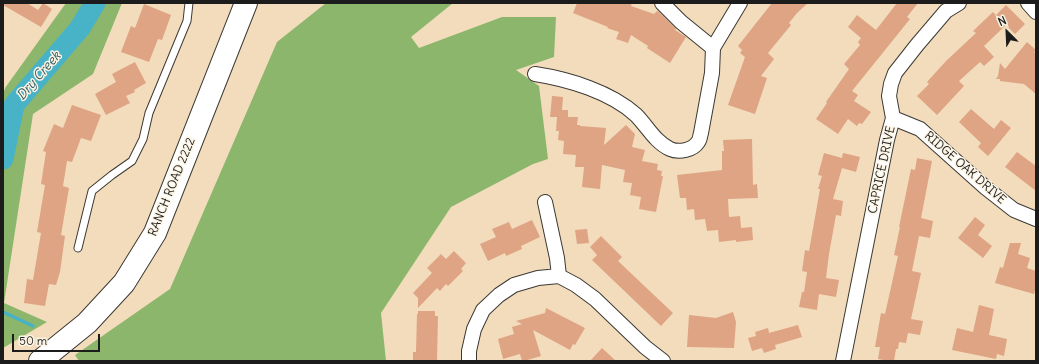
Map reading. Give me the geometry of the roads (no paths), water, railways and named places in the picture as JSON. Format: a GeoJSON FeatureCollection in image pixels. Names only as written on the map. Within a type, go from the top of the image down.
{"type":"FeatureCollection","features":[{"type":"Feature","properties":{"kind":"main road","name":"RANCH ROAD 2222"},"geometry":{"type":"LineString","coordinates":[[40,361],[87,323],[124,283],[155,233],[246,3]]}},
{"type":"Feature","properties":{"kind":"street"},"geometry":{"type":"LineString","coordinates":[[662,3],[681,22],[713,48]]}},
{"type":"Feature","properties":{"kind":"street"},"geometry":{"type":"LineString","coordinates":[[535,74],[552,76],[571,81],[601,93],[619,102],[636,115],[659,141],[671,149],[680,151],[690,149],[698,142],[712,73],[713,48],[740,3]]}},
{"type":"Feature","properties":{"kind":"street","name":"CAPRICE DRIVE"},"geometry":{"type":"LineString","coordinates":[[843,361],[887,140],[894,118],[889,96],[891,84],[895,73],[916,45],[946,11],[959,3]]}},
{"type":"Feature","properties":{"kind":"street"},"geometry":{"type":"LineString","coordinates":[[1028,3],[1036,12]]}},
{"type":"Feature","properties":{"kind":"street","name":"RIDGE OAK DRIVE"},"geometry":{"type":"LineString","coordinates":[[894,118],[920,129],[986,188],[1014,210],[1036,219]]}},
{"type":"Feature","properties":{"kind":"street"},"geometry":{"type":"LineString","coordinates":[[545,202],[557,258],[559,276]]}},
{"type":"Feature","properties":{"kind":"street"},"geometry":{"type":"LineString","coordinates":[[469,361],[469,351],[474,329],[484,310],[499,295],[514,285],[538,278],[559,276],[576,285],[595,299],[645,347],[663,361]]}},
{"type":"Feature","properties":{"kind":"lane"},"geometry":{"type":"LineString","coordinates":[[78,248],[92,191],[132,161],[143,139],[149,113],[187,21],[188,3]]}},
{"type":"Feature","properties":{"kind":"waterway","name":"Dry Creek"},"geometry":{"type":"LineString","coordinates":[[3,159],[14,105],[80,28],[95,3]]}},
{"type":"Feature","properties":{"kind":"waterway"},"geometry":{"type":"LineString","coordinates":[[3,312],[33,326]]}}]}
